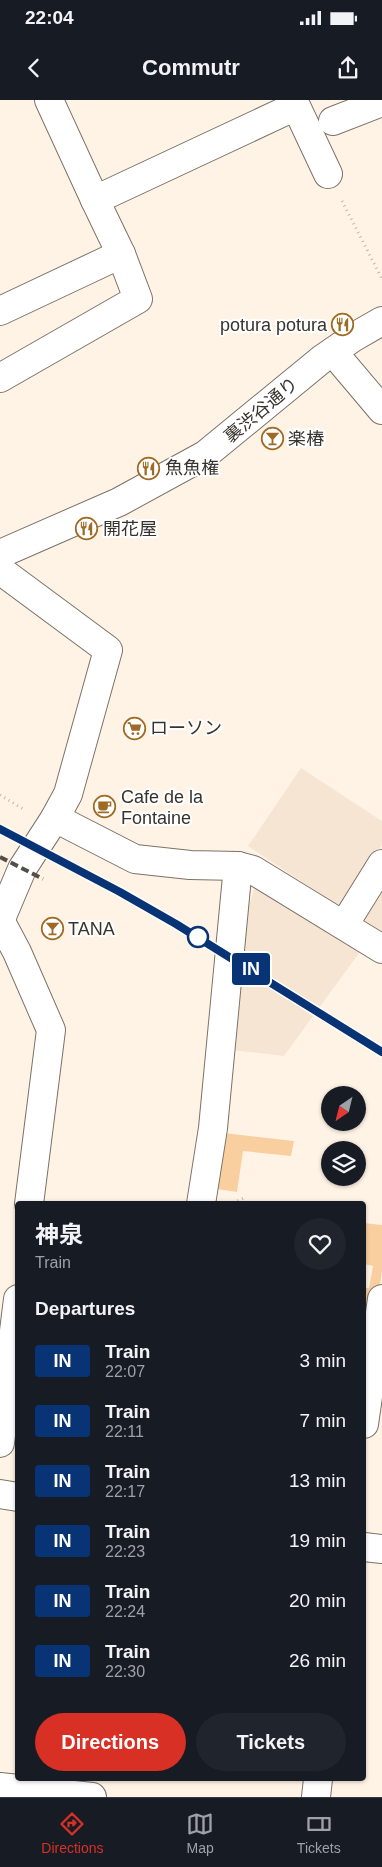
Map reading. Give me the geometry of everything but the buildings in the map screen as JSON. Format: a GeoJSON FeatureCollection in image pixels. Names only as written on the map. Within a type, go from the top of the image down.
{"type":"FeatureCollection","features":[{"type":"Feature","properties":{"kind":"street"},"geometry":{"type":"LineString","coordinates":[[0,378],[138,299],[121,254],[48,100]]}},
{"type":"Feature","properties":{"kind":"street"},"geometry":{"type":"LineString","coordinates":[[333,121],[382,102]]}},
{"type":"Feature","properties":{"kind":"street"},"geometry":{"type":"LineString","coordinates":[[95,200],[296,106],[328,174]]}},
{"type":"Feature","properties":{"kind":"street"},"geometry":{"type":"LineString","coordinates":[[0,311],[121,254]]}},
{"type":"Feature","properties":{"kind":"street","name":"裏渋谷通り"},"geometry":{"type":"LineString","coordinates":[[0,554],[119,502],[205,455],[333,352],[382,321]]}},
{"type":"Feature","properties":{"kind":"street"},"geometry":{"type":"LineString","coordinates":[[333,352],[382,410]]}},
{"type":"Feature","properties":{"kind":"street"},"geometry":{"type":"LineString","coordinates":[[0,570],[108,650],[68,794],[22,869],[3,907],[17,952],[51,1030],[29,1201]]}},
{"type":"Feature","properties":{"kind":"street"},"geometry":{"type":"LineString","coordinates":[[55,818],[135,859],[190,865],[238,866],[253,870],[382,949]]}},
{"type":"Feature","properties":{"kind":"street"},"geometry":{"type":"LineString","coordinates":[[344,925],[382,864]]}},
{"type":"Feature","properties":{"kind":"street"},"geometry":{"type":"LineString","coordinates":[[201,1201],[213,1128],[238,866]]}},
{"type":"Feature","properties":{"kind":"street"},"geometry":{"type":"LineString","coordinates":[[366,1408],[374,1342],[382,1299]]}},
{"type":"Feature","properties":{"kind":"street"},"geometry":{"type":"LineString","coordinates":[[0,1443],[15,1322]]}},
{"type":"Feature","properties":{"kind":"street"},"geometry":{"type":"LineString","coordinates":[[0,1494],[15,1496]]}},
{"type":"Feature","properties":{"kind":"street"},"geometry":{"type":"LineString","coordinates":[[366,1547],[382,1549]]}},
{"type":"Feature","properties":{"kind":"street"},"geometry":{"type":"LineString","coordinates":[[316,1797],[318,1781]]}},
{"type":"Feature","properties":{"kind":"street"},"geometry":{"type":"LineString","coordinates":[[0,1788],[74,1796]]}},
{"type":"Feature","properties":{"kind":"path"},"geometry":{"type":"LineString","coordinates":[[328,174],[382,279]]}},
{"type":"Feature","properties":{"kind":"path"},"geometry":{"type":"LineString","coordinates":[[238,1201],[244,1198]]}},
{"type":"Feature","properties":{"kind":"shaded area"},"geometry":{"type":"Polygon","coordinates":[[[301,768],[382,821],[382,844],[343,909],[248,846],[301,768]]]}},
{"type":"Feature","properties":{"kind":"shaded area"},"geometry":{"type":"Polygon","coordinates":[[[382,882],[382,935],[358,919],[382,882]]]}},
{"type":"Feature","properties":{"kind":"shaded area"},"geometry":{"type":"Polygon","coordinates":[[[256,883],[362,949],[284,1056],[231,1050],[241,932],[256,883]]]}},
{"type":"Feature","properties":{"kind":"shaded area"},"geometry":{"type":"Polygon","coordinates":[[[224,1133],[294,1141],[291,1156],[243,1151],[237,1192],[217,1189],[224,1133]]]}},
{"type":"Feature","properties":{"kind":"shaded area"},"geometry":{"type":"Polygon","coordinates":[[[366,1223],[382,1225],[382,1271],[375,1321],[366,1319],[366,1288],[369,1288],[373,1266],[366,1264],[366,1223]]]}},
{"type":"Feature","properties":{"kind":"railway"},"geometry":{"type":"LineString","coordinates":[[0,829],[54,857]]}},
{"type":"Feature","properties":{"kind":"railway"},"geometry":{"type":"LineString","coordinates":[[0,857],[43,879]]}},
{"type":"Feature","properties":{"kind":"train","name":"IN"},"geometry":{"type":"LineString","coordinates":[[0,829],[120,892],[176,924],[382,1052]]}},
{"type":"Feature","properties":{"kind":"place","name":"potura potura"},"geometry":{"type":"Point","coordinates":[343,325]}},
{"type":"Feature","properties":{"kind":"place","name":"楽椿"},"geometry":{"type":"Point","coordinates":[272,439]}},
{"type":"Feature","properties":{"kind":"place","name":"魚魚権"},"geometry":{"type":"Point","coordinates":[149,468]}},
{"type":"Feature","properties":{"kind":"place","name":"開花屋"},"geometry":{"type":"Point","coordinates":[87,529]}},
{"type":"Feature","properties":{"kind":"place","name":"ローソン"},"geometry":{"type":"Point","coordinates":[134,728]}},
{"type":"Feature","properties":{"kind":"place","name":"Cafe de la Fontaine"},"geometry":{"type":"Point","coordinates":[105,807]}},
{"type":"Feature","properties":{"kind":"place","name":"TANA"},"geometry":{"type":"Point","coordinates":[52,929]}}]}
